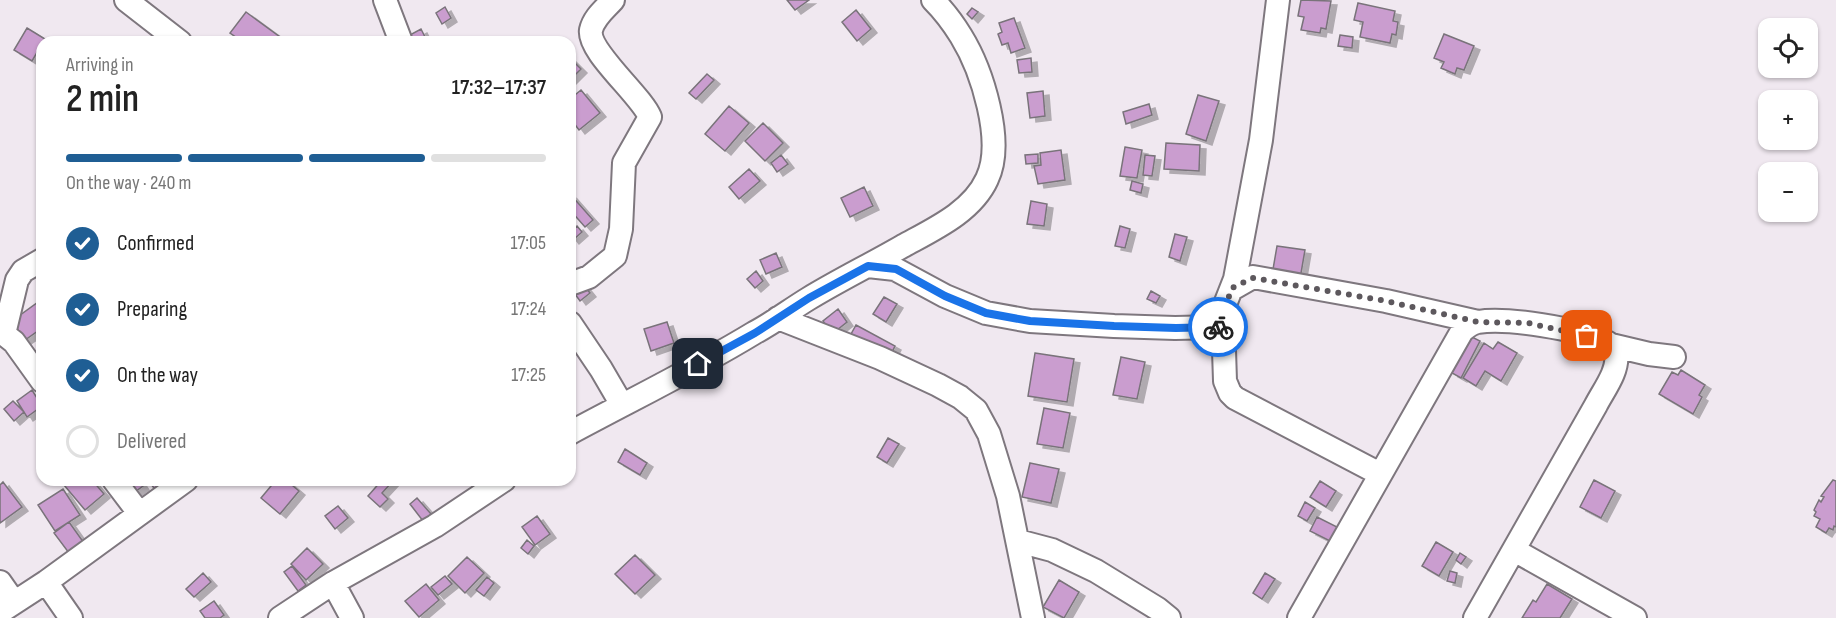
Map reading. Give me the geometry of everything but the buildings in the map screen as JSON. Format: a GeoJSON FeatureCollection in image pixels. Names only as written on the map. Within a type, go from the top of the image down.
{"type":"FeatureCollection","features":[{"type":"Feature","properties":{"kind":"street"},"geometry":{"type":"LineString","coordinates":[[126,0],[172,36]]}},
{"type":"Feature","properties":{"kind":"street"},"geometry":{"type":"LineString","coordinates":[[385,0],[399,36]]}},
{"type":"Feature","properties":{"kind":"street"},"geometry":{"type":"LineString","coordinates":[[576,282],[589,277],[615,256],[621,229],[624,163],[650,117],[593,40],[591,29],[594,22],[613,0]]}},
{"type":"Feature","properties":{"kind":"street"},"geometry":{"type":"LineString","coordinates":[[576,430],[755,333],[809,298],[936,228],[973,201],[987,180],[994,159],[995,141],[990,112],[972,58],[953,23],[933,0]]}},
{"type":"Feature","properties":{"kind":"street"},"geometry":{"type":"LineString","coordinates":[[1278,0],[1261,141],[1235,279],[1219,327],[1224,351],[1225,381],[1235,398],[1380,474]]}},
{"type":"Feature","properties":{"kind":"street"},"geometry":{"type":"LineString","coordinates":[[36,263],[22,271],[17,280],[2,333],[14,342],[36,373]]}},
{"type":"Feature","properties":{"kind":"street"},"geometry":{"type":"LineString","coordinates":[[868,266],[896,269],[945,296],[986,313],[1030,321],[1176,328],[1219,327]]}},
{"type":"Feature","properties":{"kind":"street"},"geometry":{"type":"LineString","coordinates":[[1232,288],[1253,278],[1386,301],[1478,322],[1528,323],[1569,331],[1611,345],[1649,354],[1674,357]]}},
{"type":"Feature","properties":{"kind":"street"},"geometry":{"type":"LineString","coordinates":[[778,318],[880,358],[938,385],[970,404],[983,421],[989,434],[1008,496],[1033,618]]}},
{"type":"Feature","properties":{"kind":"street"},"geometry":{"type":"LineString","coordinates":[[1299,618],[1462,331],[1478,322]]}},
{"type":"Feature","properties":{"kind":"street"},"geometry":{"type":"LineString","coordinates":[[576,332],[622,405]]}},
{"type":"Feature","properties":{"kind":"street"},"geometry":{"type":"LineString","coordinates":[[1475,618],[1613,372],[1616,354],[1611,345]]}},
{"type":"Feature","properties":{"kind":"street"},"geometry":{"type":"LineString","coordinates":[[119,486],[139,513]]}},
{"type":"Feature","properties":{"kind":"street"},"geometry":{"type":"LineString","coordinates":[[0,582],[7,607],[46,582],[177,486]]}},
{"type":"Feature","properties":{"kind":"street"},"geometry":{"type":"LineString","coordinates":[[280,618],[333,583],[435,526],[495,486]]}},
{"type":"Feature","properties":{"kind":"street"},"geometry":{"type":"LineString","coordinates":[[1018,541],[1052,550],[1096,571],[1169,618]]}},
{"type":"Feature","properties":{"kind":"street"},"geometry":{"type":"LineString","coordinates":[[1514,550],[1635,618]]}},
{"type":"Feature","properties":{"kind":"street"},"geometry":{"type":"LineString","coordinates":[[46,582],[71,618]]}},
{"type":"Feature","properties":{"kind":"street"},"geometry":{"type":"LineString","coordinates":[[333,583],[352,618]]}},
{"type":"Feature","properties":{"kind":"way so far"},"geometry":{"type":"LineString","coordinates":[[1218,327],[1232,288],[1253,278],[1386,301],[1478,322],[1528,323],[1587,336]]}},
{"type":"Feature","properties":{"kind":"route"},"geometry":{"type":"LineString","coordinates":[[698,364],[868,266],[896,269],[945,296],[986,313],[1030,321],[1176,328],[1218,327]]}}]}
